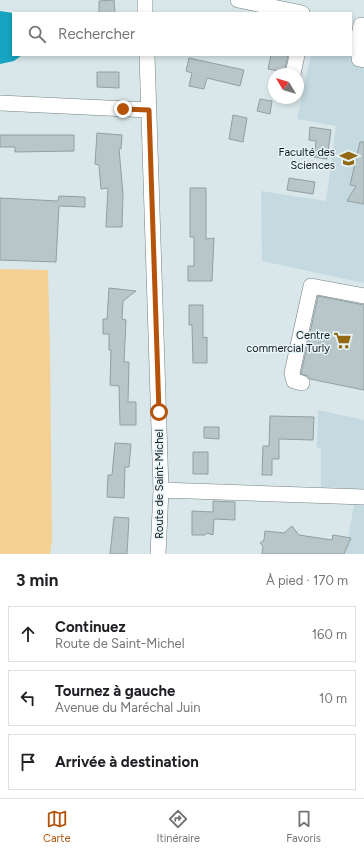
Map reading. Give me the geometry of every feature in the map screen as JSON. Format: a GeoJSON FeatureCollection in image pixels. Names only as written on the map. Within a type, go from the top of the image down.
{"type":"FeatureCollection","features":[{"type":"Feature","properties":{"kind":"street"},"geometry":{"type":"LineString","coordinates":[[145,0],[146,12]]}},
{"type":"Feature","properties":{"kind":"street"},"geometry":{"type":"LineString","coordinates":[[238,0],[297,12]]}},
{"type":"Feature","properties":{"kind":"street"},"geometry":{"type":"LineString","coordinates":[[359,25],[356,51],[360,52],[359,59],[364,60]]}},
{"type":"Feature","properties":{"kind":"street","name":"Route de Saint-Michel"},"geometry":{"type":"LineString","coordinates":[[147,56],[161,490],[158,554]]}},
{"type":"Feature","properties":{"kind":"street"},"geometry":{"type":"LineString","coordinates":[[294,68],[297,56]]}},
{"type":"Feature","properties":{"kind":"street"},"geometry":{"type":"LineString","coordinates":[[0,103],[149,110]]}},
{"type":"Feature","properties":{"kind":"street"},"geometry":{"type":"LineString","coordinates":[[302,383],[294,381],[292,373],[311,286],[364,296]]}},
{"type":"Feature","properties":{"kind":"street"},"geometry":{"type":"LineString","coordinates":[[161,490],[364,497]]}},
{"type":"Feature","properties":{"kind":"shaded area","name":"Faculté des Sciences"},"geometry":{"type":"Polygon","coordinates":[[[364,43],[364,283],[262,261],[261,191],[326,201],[336,126],[297,119],[300,104],[304,104],[304,87],[311,56],[352,56],[352,54],[364,43]]]}},
{"type":"Feature","properties":{"kind":"shaded area"},"geometry":{"type":"Polygon","coordinates":[[[0,269],[48,270],[52,540],[50,554],[0,554],[0,269]]]}},
{"type":"Feature","properties":{"kind":"shaded area"},"geometry":{"type":"Polygon","coordinates":[[[318,410],[364,420],[364,554],[345,554],[357,489],[321,487],[321,448],[317,448],[318,410]]]}},
{"type":"Feature","properties":{"kind":"water"},"geometry":{"type":"Polygon","coordinates":[[[0,11],[12,13],[12,56],[21,56],[14,61],[0,64],[0,11]]]}},
{"type":"Feature","properties":{"kind":"building"},"geometry":{"type":"Polygon","coordinates":[[[114,0],[115,12],[99,12],[99,1],[114,0]]]}},
{"type":"Feature","properties":{"kind":"building"},"geometry":{"type":"Polygon","coordinates":[[[271,56],[288,56],[285,68],[268,68],[271,56]]]}},
{"type":"Feature","properties":{"kind":"building"},"geometry":{"type":"Polygon","coordinates":[[[189,58],[244,70],[240,86],[207,78],[204,89],[189,86],[192,73],[186,71],[189,58]]]}},
{"type":"Feature","properties":{"kind":"building"},"geometry":{"type":"Polygon","coordinates":[[[97,72],[119,72],[119,88],[97,87],[97,72]]]}},
{"type":"Feature","properties":{"kind":"building"},"geometry":{"type":"Polygon","coordinates":[[[260,99],[268,100],[268,104],[272,104],[270,114],[257,111],[260,99]]]}},
{"type":"Feature","properties":{"kind":"building"},"geometry":{"type":"Polygon","coordinates":[[[233,115],[247,118],[243,142],[229,139],[233,115]]]}},
{"type":"Feature","properties":{"kind":"building"},"geometry":{"type":"Polygon","coordinates":[[[310,127],[331,130],[327,159],[314,157],[316,141],[309,140],[310,127]]]}},
{"type":"Feature","properties":{"kind":"building"},"geometry":{"type":"Polygon","coordinates":[[[97,133],[122,135],[121,149],[119,149],[123,194],[122,227],[106,227],[108,188],[101,189],[99,165],[95,164],[97,133]]]}},
{"type":"Feature","properties":{"kind":"building"},"geometry":{"type":"Polygon","coordinates":[[[0,135],[74,135],[74,151],[15,152],[15,147],[0,147],[0,135]]]}},
{"type":"Feature","properties":{"kind":"building"},"geometry":{"type":"Polygon","coordinates":[[[360,142],[364,142],[364,204],[347,201],[356,186],[350,185],[360,142]]]}},
{"type":"Feature","properties":{"kind":"building"},"geometry":{"type":"Polygon","coordinates":[[[289,178],[315,182],[313,194],[287,190],[289,178]]]}},
{"type":"Feature","properties":{"kind":"building"},"geometry":{"type":"Polygon","coordinates":[[[190,188],[206,188],[206,239],[214,238],[212,281],[188,281],[188,266],[194,266],[194,237],[190,237],[190,188]]]}},
{"type":"Feature","properties":{"kind":"building"},"geometry":{"type":"Polygon","coordinates":[[[59,196],[85,197],[85,207],[59,206],[56,262],[0,260],[0,198],[58,201],[59,196]]]}},
{"type":"Feature","properties":{"kind":"building"},"geometry":{"type":"Polygon","coordinates":[[[109,288],[136,291],[123,301],[122,319],[126,320],[124,362],[129,362],[128,402],[136,402],[136,425],[120,425],[119,386],[110,385],[111,350],[109,350],[109,334],[103,334],[103,319],[107,319],[109,288]]]}},
{"type":"Feature","properties":{"kind":"building","name":"Centre commercial Turly"},"geometry":{"type":"Polygon","coordinates":[[[318,296],[364,305],[364,390],[310,379],[308,376],[301,374],[318,296]]]}},
{"type":"Feature","properties":{"kind":"building"},"geometry":{"type":"Polygon","coordinates":[[[189,305],[203,305],[203,338],[207,337],[207,363],[193,363],[192,325],[189,325],[189,305]]]}},
{"type":"Feature","properties":{"kind":"building"},"geometry":{"type":"Polygon","coordinates":[[[270,416],[314,417],[313,440],[279,439],[279,459],[272,459],[272,475],[262,475],[263,446],[269,446],[270,416]]]}},
{"type":"Feature","properties":{"kind":"building"},"geometry":{"type":"Polygon","coordinates":[[[204,427],[219,427],[219,439],[204,438],[204,427]]]}},
{"type":"Feature","properties":{"kind":"building"},"geometry":{"type":"Polygon","coordinates":[[[115,443],[131,444],[129,467],[125,467],[124,498],[107,497],[108,475],[112,475],[115,443]]]}},
{"type":"Feature","properties":{"kind":"building"},"geometry":{"type":"Polygon","coordinates":[[[193,452],[208,452],[208,474],[193,474],[193,452]]]}},
{"type":"Feature","properties":{"kind":"building"},"geometry":{"type":"Polygon","coordinates":[[[213,501],[235,502],[235,520],[214,519],[213,535],[207,533],[205,535],[192,535],[192,511],[213,512],[213,501]]]}},
{"type":"Feature","properties":{"kind":"building"},"geometry":{"type":"Polygon","coordinates":[[[114,517],[129,518],[127,554],[110,554],[114,517]]]}},
{"type":"Feature","properties":{"kind":"building"},"geometry":{"type":"Polygon","coordinates":[[[292,526],[299,535],[332,540],[333,535],[351,538],[344,554],[262,554],[263,546],[260,543],[264,540],[265,531],[284,533],[292,526]]]}},
{"type":"Feature","properties":{"kind":"place","name":"Faculté des Sciences"},"geometry":{"type":"Point","coordinates":[348,158]}},
{"type":"Feature","properties":{"kind":"place","name":"Centre commercial Turly"},"geometry":{"type":"Point","coordinates":[343,341]}},
{"type":"Feature","properties":{"kind":"route"},"geometry":{"type":"LineString","coordinates":[[123,109],[149,110],[159,412]]}}]}
